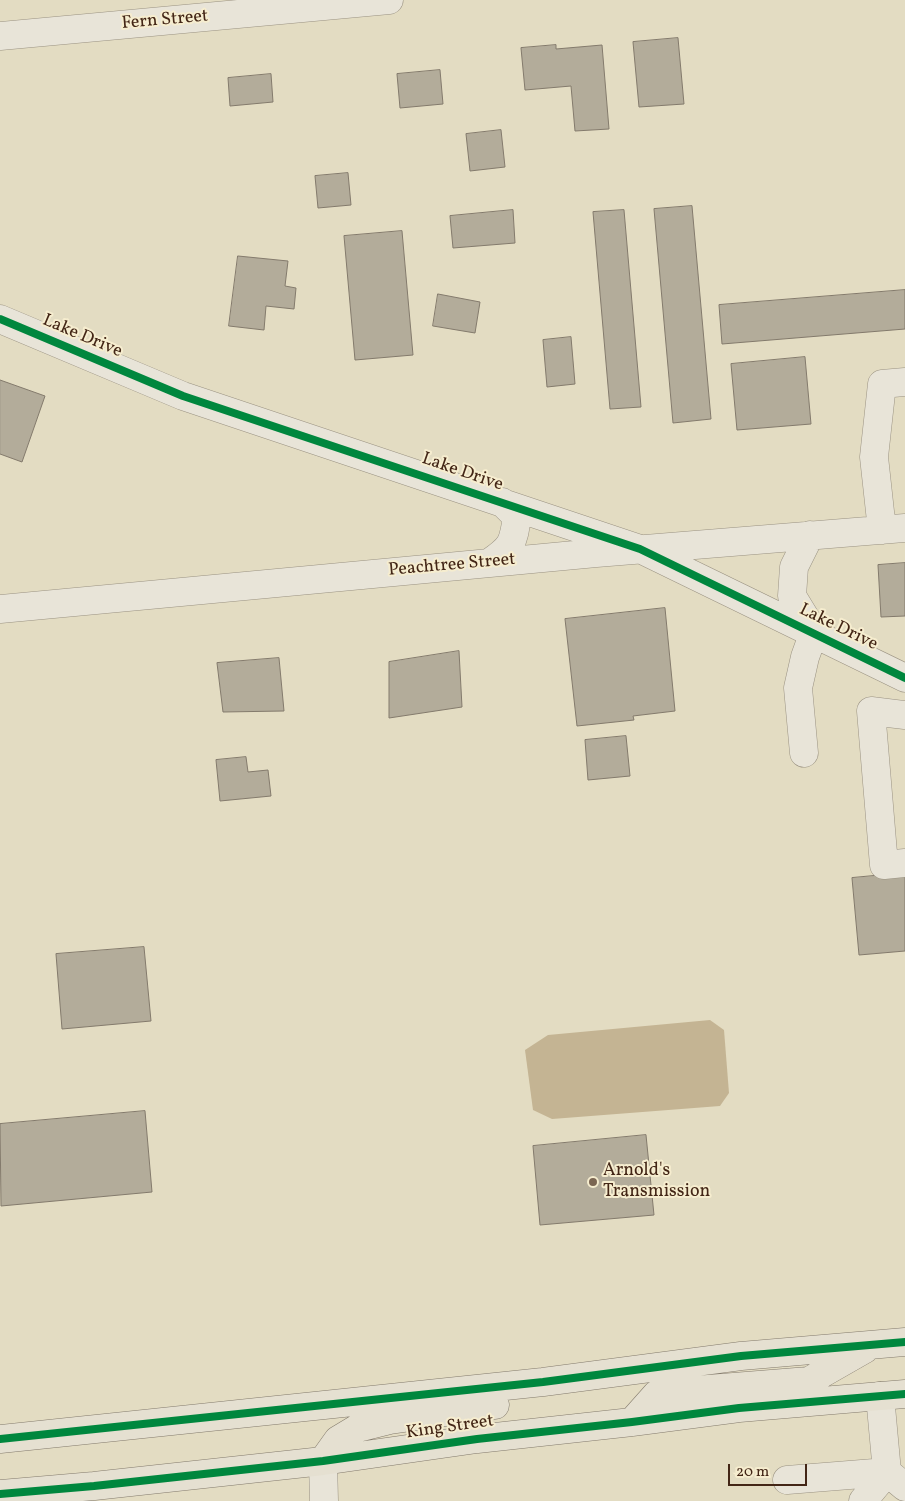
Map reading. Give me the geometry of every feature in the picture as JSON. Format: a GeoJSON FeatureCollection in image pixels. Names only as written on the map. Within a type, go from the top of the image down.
{"type":"FeatureCollection","features":[{"type":"Feature","properties":{"kind":"main road","name":"King Street"},"geometry":{"type":"LineString","coordinates":[[0,1439],[543,1382],[741,1356],[905,1342]]}},
{"type":"Feature","properties":{"kind":"main road"},"geometry":{"type":"LineString","coordinates":[[632,1422],[656,1396],[696,1390],[809,1381],[871,1346]]}},
{"type":"Feature","properties":{"kind":"main road"},"geometry":{"type":"LineString","coordinates":[[323,1462],[338,1440],[358,1428],[390,1420],[517,1402],[543,1382]]}},
{"type":"Feature","properties":{"kind":"main road","name":"King Street"},"geometry":{"type":"LineString","coordinates":[[0,1494],[323,1462],[477,1439],[739,1408],[893,1395]]}},
{"type":"Feature","properties":{"kind":"street","name":"Fern Street"},"geometry":{"type":"LineString","coordinates":[[0,36],[389,0]]}},
{"type":"Feature","properties":{"kind":"street","name":"Lake Drive"},"geometry":{"type":"LineString","coordinates":[[0,319],[183,396],[640,549],[904,677]]}},
{"type":"Feature","properties":{"kind":"street"},"geometry":{"type":"LineString","coordinates":[[894,529],[874,457],[882,384],[905,382]]}},
{"type":"Feature","properties":{"kind":"street"},"geometry":{"type":"LineString","coordinates":[[490,563],[507,550],[514,534],[517,517],[502,502]]}},
{"type":"Feature","properties":{"kind":"street","name":"Peachtree Street"},"geometry":{"type":"LineString","coordinates":[[0,608],[640,549],[894,529]]}},
{"type":"Feature","properties":{"kind":"street"},"geometry":{"type":"LineString","coordinates":[[804,753],[798,688],[805,657],[814,632],[792,596],[794,567],[810,535]]}},
{"type":"Feature","properties":{"kind":"street"},"geometry":{"type":"LineString","coordinates":[[904,677],[902,714],[870,711],[884,865],[905,863]]}},
{"type":"Feature","properties":{"kind":"street"},"geometry":{"type":"LineString","coordinates":[[893,1395],[896,1479]]}},
{"type":"Feature","properties":{"kind":"street"},"geometry":{"type":"LineString","coordinates":[[323,1462],[324,1501]]}},
{"type":"Feature","properties":{"kind":"street"},"geometry":{"type":"LineString","coordinates":[[786,1480],[896,1479]]}},
{"type":"Feature","properties":{"kind":"street"},"geometry":{"type":"LineString","coordinates":[[863,1501],[896,1479]]}},
{"type":"Feature","properties":{"kind":"shaded area"},"geometry":{"type":"Polygon","coordinates":[[[710,1020],[724,1030],[729,1093],[720,1106],[552,1119],[533,1110],[525,1050],[548,1035],[710,1020]]]}},
{"type":"Feature","properties":{"kind":"building"},"geometry":{"type":"Polygon","coordinates":[[[678,38],[684,104],[639,107],[633,42],[678,38]]]}},
{"type":"Feature","properties":{"kind":"building"},"geometry":{"type":"Polygon","coordinates":[[[556,45],[556,49],[602,45],[609,129],[575,131],[571,86],[525,90],[521,48],[556,45]]]}},
{"type":"Feature","properties":{"kind":"building"},"geometry":{"type":"Polygon","coordinates":[[[440,70],[443,104],[400,108],[397,74],[440,70]]]}},
{"type":"Feature","properties":{"kind":"building"},"geometry":{"type":"Polygon","coordinates":[[[271,74],[273,102],[230,106],[228,78],[271,74]]]}},
{"type":"Feature","properties":{"kind":"building"},"geometry":{"type":"Polygon","coordinates":[[[501,130],[505,167],[470,171],[466,134],[501,130]]]}},
{"type":"Feature","properties":{"kind":"building"},"geometry":{"type":"Polygon","coordinates":[[[348,173],[351,205],[318,208],[315,176],[348,173]]]}},
{"type":"Feature","properties":{"kind":"building"},"geometry":{"type":"Polygon","coordinates":[[[692,206],[711,419],[673,423],[654,209],[692,206]]]}},
{"type":"Feature","properties":{"kind":"building"},"geometry":{"type":"Polygon","coordinates":[[[513,210],[515,243],[453,248],[450,216],[513,210]]]}},
{"type":"Feature","properties":{"kind":"building"},"geometry":{"type":"Polygon","coordinates":[[[624,210],[641,407],[610,409],[593,212],[624,210]]]}},
{"type":"Feature","properties":{"kind":"building"},"geometry":{"type":"Polygon","coordinates":[[[402,231],[413,355],[355,360],[344,236],[402,231]]]}},
{"type":"Feature","properties":{"kind":"building"},"geometry":{"type":"Polygon","coordinates":[[[238,256],[288,261],[285,286],[296,288],[294,309],[266,306],[264,330],[229,326],[238,256]]]}},
{"type":"Feature","properties":{"kind":"building"},"geometry":{"type":"Polygon","coordinates":[[[905,290],[905,329],[722,344],[719,305],[905,290]]]}},
{"type":"Feature","properties":{"kind":"building"},"geometry":{"type":"Polygon","coordinates":[[[438,294],[480,302],[475,333],[433,326],[438,294]]]}},
{"type":"Feature","properties":{"kind":"building"},"geometry":{"type":"Polygon","coordinates":[[[571,337],[575,384],[547,387],[543,340],[571,337]]]}},
{"type":"Feature","properties":{"kind":"building"},"geometry":{"type":"Polygon","coordinates":[[[805,357],[811,424],[737,430],[731,364],[805,357]]]}},
{"type":"Feature","properties":{"kind":"building"},"geometry":{"type":"Polygon","coordinates":[[[0,380],[45,396],[22,462],[0,454],[0,380]]]}},
{"type":"Feature","properties":{"kind":"building"},"geometry":{"type":"Polygon","coordinates":[[[905,563],[905,616],[881,617],[878,565],[905,563]]]}},
{"type":"Feature","properties":{"kind":"building"},"geometry":{"type":"Polygon","coordinates":[[[665,608],[675,711],[633,716],[634,720],[577,726],[565,619],[665,608]]]}},
{"type":"Feature","properties":{"kind":"building"},"geometry":{"type":"Polygon","coordinates":[[[459,651],[462,707],[389,718],[389,662],[459,651]]]}},
{"type":"Feature","properties":{"kind":"building"},"geometry":{"type":"Polygon","coordinates":[[[279,658],[284,711],[223,712],[217,663],[279,658]]]}},
{"type":"Feature","properties":{"kind":"building"},"geometry":{"type":"Polygon","coordinates":[[[626,736],[630,776],[588,780],[585,740],[626,736]]]}},
{"type":"Feature","properties":{"kind":"building"},"geometry":{"type":"Polygon","coordinates":[[[246,757],[248,772],[268,770],[271,796],[220,801],[216,760],[246,757]]]}},
{"type":"Feature","properties":{"kind":"building"},"geometry":{"type":"Polygon","coordinates":[[[905,873],[905,951],[859,955],[852,878],[905,873]]]}},
{"type":"Feature","properties":{"kind":"building"},"geometry":{"type":"Polygon","coordinates":[[[144,947],[151,1021],[62,1029],[56,954],[144,947]]]}},
{"type":"Feature","properties":{"kind":"building"},"geometry":{"type":"Polygon","coordinates":[[[145,1111],[152,1192],[1,1206],[0,1124],[145,1111]]]}},
{"type":"Feature","properties":{"kind":"building"},"geometry":{"type":"Polygon","coordinates":[[[646,1135],[654,1215],[540,1225],[533,1146],[646,1135]]]}},
{"type":"Feature","properties":{"kind":"cycle path"},"geometry":{"type":"LineString","coordinates":[[0,319],[183,396],[640,549],[905,678]]}},
{"type":"Feature","properties":{"kind":"cycle path"},"geometry":{"type":"LineString","coordinates":[[0,1439],[543,1382],[741,1356],[905,1342]]}},
{"type":"Feature","properties":{"kind":"cycle path"},"geometry":{"type":"LineString","coordinates":[[0,1494],[94,1486],[323,1461],[477,1439],[739,1408],[905,1394]]}},
{"type":"Feature","properties":{"kind":"place","name":"Arnold's Transmission"},"geometry":{"type":"Point","coordinates":[593,1182]}}]}
